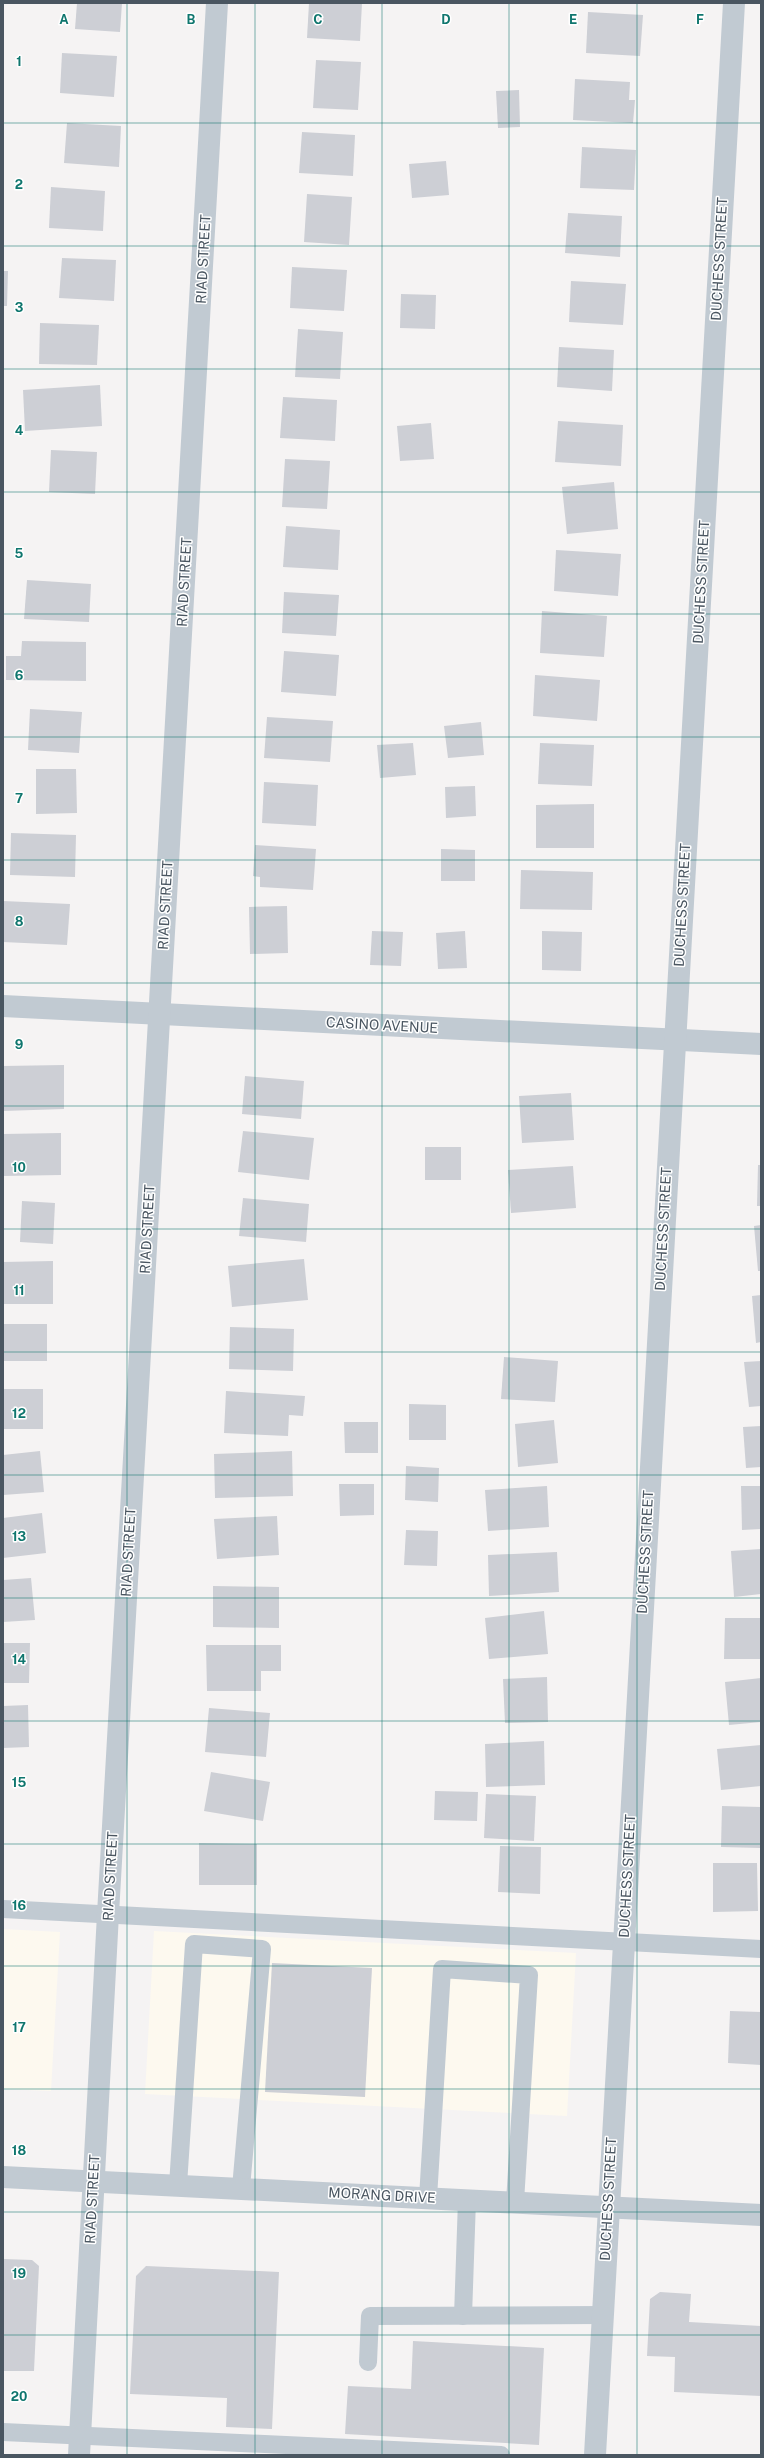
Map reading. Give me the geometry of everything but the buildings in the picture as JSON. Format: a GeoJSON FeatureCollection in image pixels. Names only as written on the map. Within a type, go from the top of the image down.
{"type":"FeatureCollection","features":[{"type":"Feature","properties":{"kind":"street","name":"RIAD STREET"},"geometry":{"type":"LineString","coordinates":[[80,2445],[92,2181],[217,3]]}},
{"type":"Feature","properties":{"kind":"street","name":"DUCHESS STREET"},"geometry":{"type":"LineString","coordinates":[[595,2455],[674,1040],[734,3]]}},
{"type":"Feature","properties":{"kind":"street","name":"CASINO AVENUE"},"geometry":{"type":"LineString","coordinates":[[3,1006],[761,1044]]}},
{"type":"Feature","properties":{"kind":"street","name":"MORANG DRIVE"},"geometry":{"type":"LineString","coordinates":[[3,2176],[761,2215]]}},
{"type":"Feature","properties":{"kind":"lane"},"geometry":{"type":"LineString","coordinates":[[3,1909],[761,1949]]}},
{"type":"Feature","properties":{"kind":"lane"},"geometry":{"type":"LineString","coordinates":[[178,2185],[194,1944],[262,1949],[241,2188]]}},
{"type":"Feature","properties":{"kind":"lane"},"geometry":{"type":"LineString","coordinates":[[428,2198],[442,1969],[529,1975],[515,2202]]}},
{"type":"Feature","properties":{"kind":"lane"},"geometry":{"type":"LineString","coordinates":[[463,2316],[467,2200]]}},
{"type":"Feature","properties":{"kind":"lane"},"geometry":{"type":"LineString","coordinates":[[368,2362],[370,2316],[602,2315]]}},
{"type":"Feature","properties":{"kind":"lane"},"geometry":{"type":"LineString","coordinates":[[3,2432],[80,2445],[500,2455]]}},
{"type":"Feature","properties":{"kind":"shaded area"},"geometry":{"type":"Polygon","coordinates":[[[3,1929],[60,1932],[51,2091],[3,2089],[3,1929]]]}},
{"type":"Feature","properties":{"kind":"shaded area"},"geometry":{"type":"Polygon","coordinates":[[[154,1931],[576,1953],[567,2116],[145,2094],[154,1931]]]}}]}
